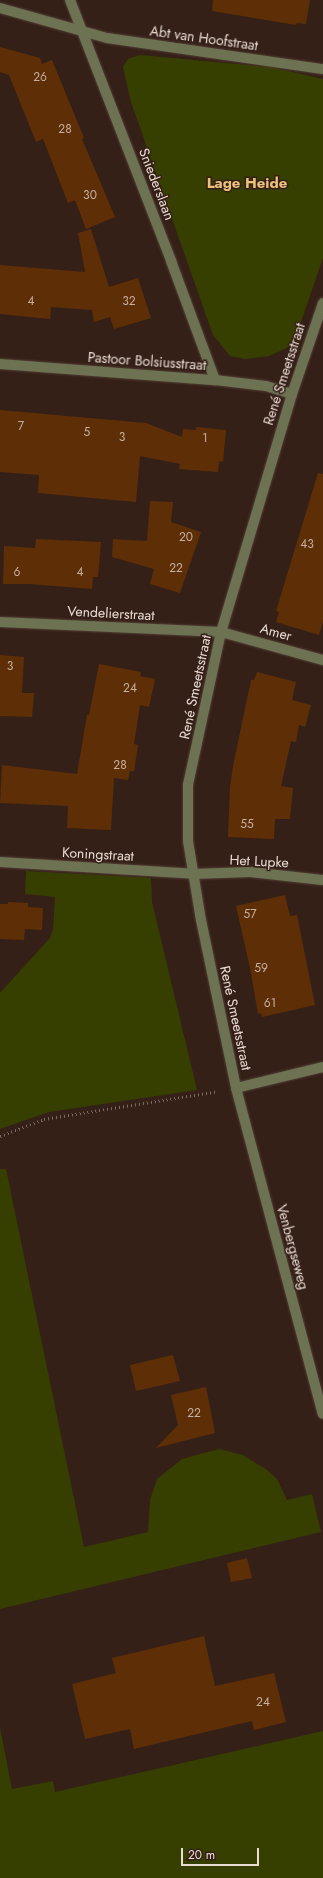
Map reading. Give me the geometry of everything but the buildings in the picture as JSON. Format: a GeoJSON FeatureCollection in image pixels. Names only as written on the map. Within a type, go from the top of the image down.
{"type":"FeatureCollection","features":[{"type":"Feature","properties":{"kind":"street","name":"Sniederslaan"},"geometry":{"type":"LineString","coordinates":[[70,0],[171,260],[215,380]]}},
{"type":"Feature","properties":{"kind":"street","name":"Abt van Hoofstraat"},"geometry":{"type":"LineString","coordinates":[[0,8],[108,38],[323,69]]}},
{"type":"Feature","properties":{"kind":"street","name":"René Smeetsstraat"},"geometry":{"type":"LineString","coordinates":[[236,1088],[201,920],[188,841],[188,785],[221,632],[292,394],[323,303]]}},
{"type":"Feature","properties":{"kind":"street","name":"Pastoor Bolsiusstraat"},"geometry":{"type":"LineString","coordinates":[[0,364],[215,380],[266,386],[292,394]]}},
{"type":"Feature","properties":{"kind":"street","name":"Vendelierstraat"},"geometry":{"type":"LineString","coordinates":[[0,622],[221,632]]}},
{"type":"Feature","properties":{"kind":"street","name":"Amer"},"geometry":{"type":"LineString","coordinates":[[221,632],[323,660]]}},
{"type":"Feature","properties":{"kind":"street","name":"Koningstraat"},"geometry":{"type":"LineString","coordinates":[[0,862],[194,874]]}},
{"type":"Feature","properties":{"kind":"street","name":"Het Lupke"},"geometry":{"type":"LineString","coordinates":[[194,874],[250,872],[323,880]]}},
{"type":"Feature","properties":{"kind":"street"},"geometry":{"type":"LineString","coordinates":[[236,1088],[323,1067]]}},
{"type":"Feature","properties":{"kind":"street","name":"Venbergseweg"},"geometry":{"type":"LineString","coordinates":[[236,1088],[323,1414]]}},
{"type":"Feature","properties":{"kind":"path"},"geometry":{"type":"LineString","coordinates":[[0,1136],[44,1119],[236,1088]]}},
{"type":"Feature","properties":{"kind":"green space"},"geometry":{"type":"Polygon","coordinates":[[[140,55],[271,67],[323,79],[323,258],[293,345],[269,356],[245,359],[230,356],[213,335],[131,102],[123,67],[128,59],[140,55]]]}},
{"type":"Feature","properties":{"kind":"green space"},"geometry":{"type":"Polygon","coordinates":[[[26,871],[151,878],[152,902],[197,1090],[49,1112],[0,1129],[0,993],[50,938],[53,929],[55,897],[25,894],[26,871]]]}},
{"type":"Feature","properties":{"kind":"green space"},"geometry":{"type":"Polygon","coordinates":[[[0,1169],[6,1169],[84,1547],[148,1532],[150,1500],[157,1479],[182,1459],[219,1449],[243,1455],[267,1470],[277,1479],[287,1500],[312,1494],[321,1532],[0,1609],[0,1169]]]}},
{"type":"Feature","properties":{"kind":"green space"},"geometry":{"type":"Polygon","coordinates":[[[0,1728],[12,1789],[53,1781],[55,1792],[323,1731],[323,1878],[0,1878],[0,1728]]]}},
{"type":"Feature","properties":{"kind":"district","name":"Lage Heide"},"geometry":{"type":"Point","coordinates":[247,184]}}]}
